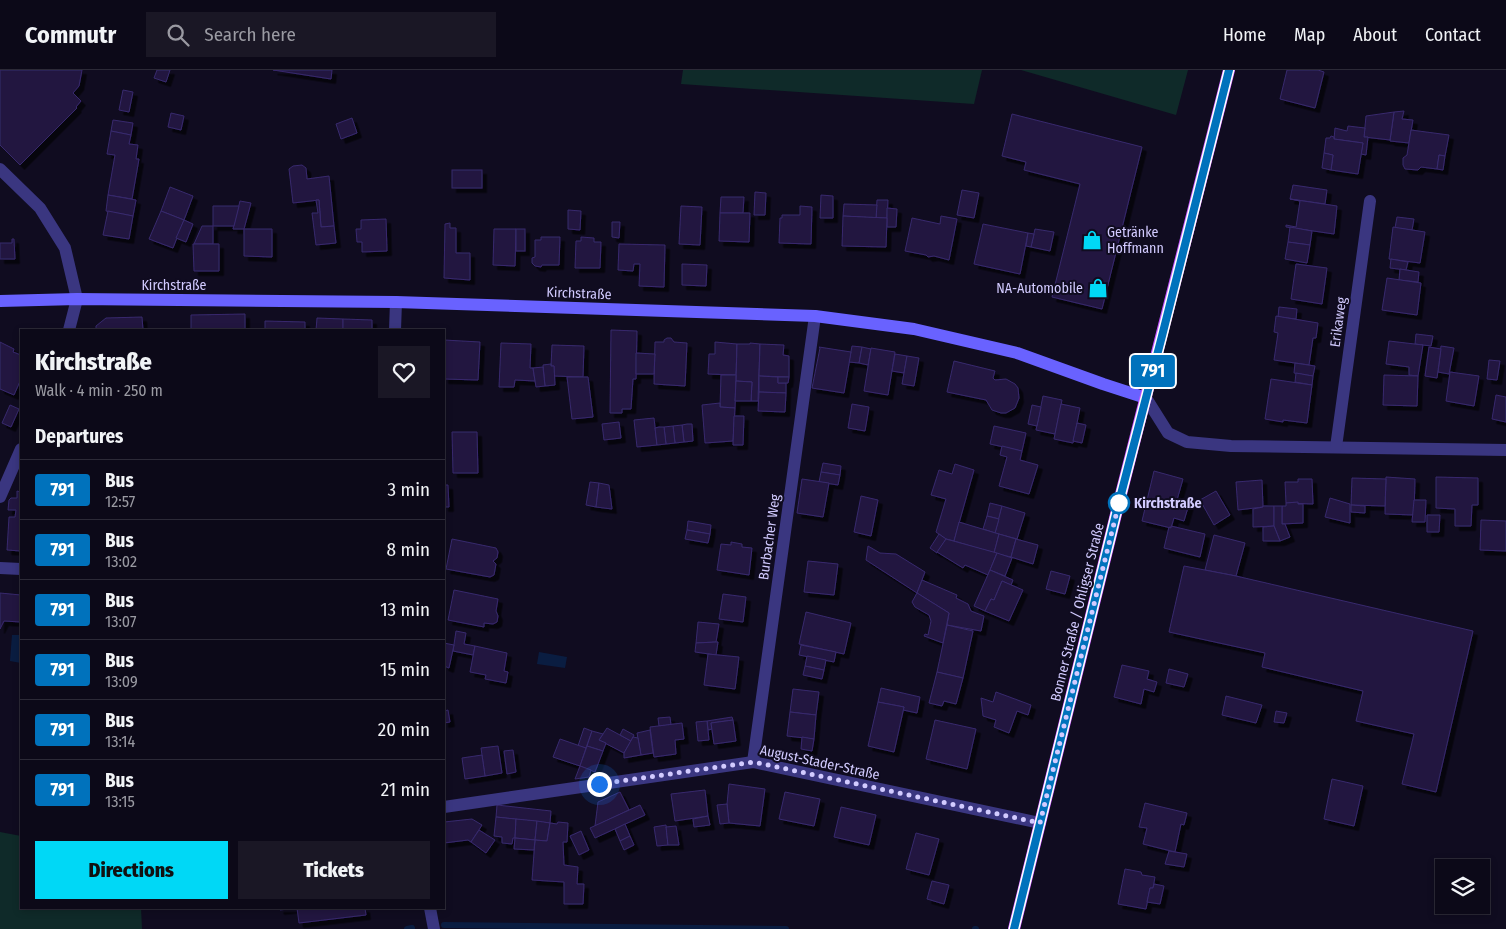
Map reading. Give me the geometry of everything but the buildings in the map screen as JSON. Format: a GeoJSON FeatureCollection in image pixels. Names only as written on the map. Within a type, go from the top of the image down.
{"type":"FeatureCollection","features":[{"type":"Feature","properties":{"kind":"main road","name":"Bonner Straße / Ohligser Straße"},"geometry":{"type":"LineString","coordinates":[[1014,929],[1229,70]]}},
{"type":"Feature","properties":{"kind":"street"},"geometry":{"type":"LineString","coordinates":[[0,169],[40,208],[65,248],[77,300],[69,329]]}},
{"type":"Feature","properties":{"kind":"street","name":"Erikaweg"},"geometry":{"type":"LineString","coordinates":[[1336,447],[1370,201]]}},
{"type":"Feature","properties":{"kind":"street","name":"Kirchstraße"},"geometry":{"type":"LineString","coordinates":[[0,302],[77,300],[396,302],[814,316],[914,329],[1017,353],[1146,398]]}},
{"type":"Feature","properties":{"kind":"street"},"geometry":{"type":"LineString","coordinates":[[395,329],[396,302]]}},
{"type":"Feature","properties":{"kind":"street","name":"Burbacher Weg"},"geometry":{"type":"LineString","coordinates":[[754,762],[814,316]]}},
{"type":"Feature","properties":{"kind":"street"},"geometry":{"type":"LineString","coordinates":[[1146,398],[1168,433],[1187,442],[1231,446],[1506,450]]}},
{"type":"Feature","properties":{"kind":"street"},"geometry":{"type":"LineString","coordinates":[[0,497],[20,450]]}},
{"type":"Feature","properties":{"kind":"street"},"geometry":{"type":"LineString","coordinates":[[0,568],[20,569]]}},
{"type":"Feature","properties":{"kind":"street","name":"August-Stader-Straße"},"geometry":{"type":"LineString","coordinates":[[445,807],[754,762],[1040,823]]}},
{"type":"Feature","properties":{"kind":"street"},"geometry":{"type":"LineString","coordinates":[[430,909],[434,929]]}},
{"type":"Feature","properties":{"kind":"green space"},"geometry":{"type":"Polygon","coordinates":[[[683,70],[982,70],[974,104],[681,84],[683,70]]]}},
{"type":"Feature","properties":{"kind":"green space"},"geometry":{"type":"Polygon","coordinates":[[[1021,70],[1188,70],[1176,115],[1021,70]]]}},
{"type":"Feature","properties":{"kind":"green space"},"geometry":{"type":"Polygon","coordinates":[[[0,832],[20,836],[20,909],[141,909],[142,929],[0,929],[0,832]]]}},
{"type":"Feature","properties":{"kind":"water"},"geometry":{"type":"Polygon","coordinates":[[[12,635],[20,635],[20,663],[10,661],[12,635]]]}},
{"type":"Feature","properties":{"kind":"water"},"geometry":{"type":"Polygon","coordinates":[[[539,652],[567,657],[565,668],[537,664],[539,652]]]}},
{"type":"Feature","properties":{"kind":"waterway"},"geometry":{"type":"LineString","coordinates":[[444,925],[786,929]]}},
{"type":"Feature","properties":{"kind":"waterway"},"geometry":{"type":"LineString","coordinates":[[407,929],[412,928]]}},
{"type":"Feature","properties":{"kind":"bus line","name":"791"},"geometry":{"type":"LineString","coordinates":[[1014,929],[1119,502],[1229,70]]}},
{"type":"Feature","properties":{"kind":"place","name":"Getränke Hoffmann"},"geometry":{"type":"Point","coordinates":[1092,240]}},
{"type":"Feature","properties":{"kind":"place","name":"NA-Automobile"},"geometry":{"type":"Point","coordinates":[1098,288]}},
{"type":"Feature","properties":{"kind":"place","name":"Kirchstraße"},"geometry":{"type":"Point","coordinates":[1119,503]}},
{"type":"Feature","properties":{"kind":"route"},"geometry":{"type":"LineString","coordinates":[[599,784],[754,762],[1040,823],[1119,503]]}}]}
